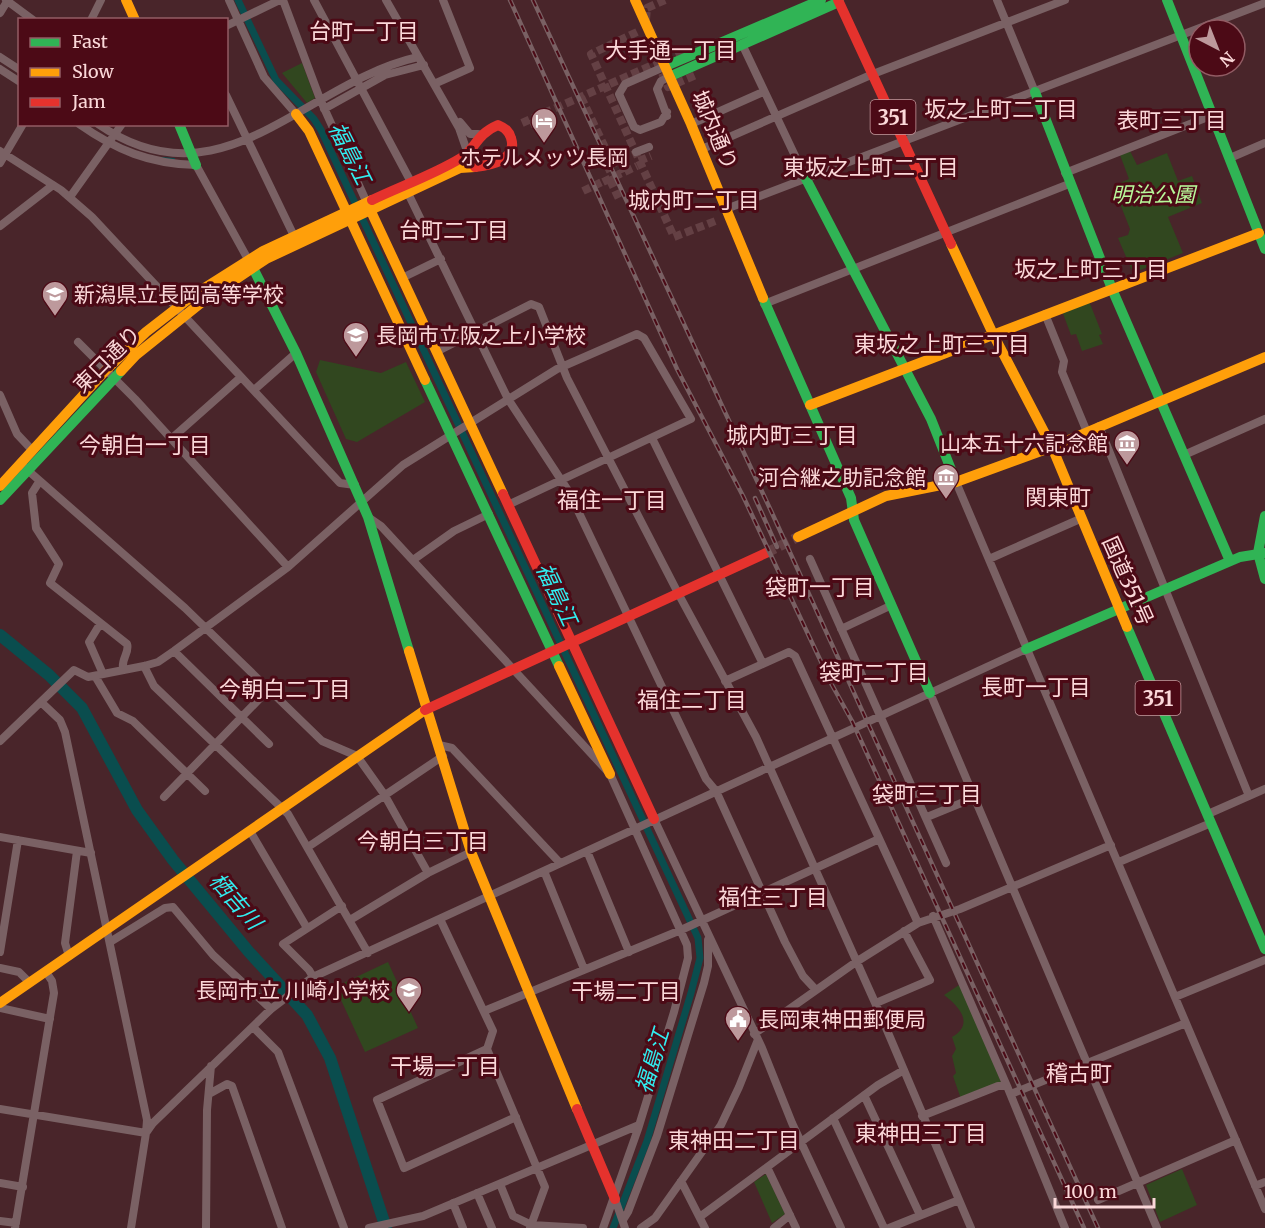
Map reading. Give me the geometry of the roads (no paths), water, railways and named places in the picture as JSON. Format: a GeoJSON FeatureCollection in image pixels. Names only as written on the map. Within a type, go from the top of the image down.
{"type":"FeatureCollection","features":[{"type":"Feature","properties":{"kind":"main road"},"geometry":{"type":"LineString","coordinates":[[126,0],[134,18]]}},
{"type":"Feature","properties":{"kind":"main road","name":"城内通り"},"geometry":{"type":"LineString","coordinates":[[635,0],[692,124],[764,304],[850,498],[852,511],[930,693]]}},
{"type":"Feature","properties":{"kind":"main road"},"geometry":{"type":"LineString","coordinates":[[669,71],[820,0]]}},
{"type":"Feature","properties":{"kind":"main road"},"geometry":{"type":"LineString","coordinates":[[1167,0],[1265,249]]}},
{"type":"Feature","properties":{"kind":"main road"},"geometry":{"type":"LineString","coordinates":[[669,71],[742,44],[841,1]]}},
{"type":"Feature","properties":{"kind":"main road","name":"351"},"geometry":{"type":"LineString","coordinates":[[841,1],[946,232]]}},
{"type":"Feature","properties":{"kind":"main road"},"geometry":{"type":"LineString","coordinates":[[1035,92],[1069,184],[1112,289],[1230,561]]}},
{"type":"Feature","properties":{"kind":"main road"},"geometry":{"type":"LineString","coordinates":[[298,114],[309,131],[351,215],[454,432],[489,514],[555,650],[610,774]]}},
{"type":"Feature","properties":{"kind":"main road"},"geometry":{"type":"LineString","coordinates":[[351,215],[457,160],[468,152],[478,134],[498,125],[508,131],[514,143],[512,153],[481,168],[460,168],[408,187]]}},
{"type":"Feature","properties":{"kind":"main road"},"geometry":{"type":"LineString","coordinates":[[180,126],[196,165]]}},
{"type":"Feature","properties":{"kind":"main road"},"geometry":{"type":"LineString","coordinates":[[806,180],[931,419],[956,482]]}},
{"type":"Feature","properties":{"kind":"main road"},"geometry":{"type":"LineString","coordinates":[[368,207],[653,820]]}},
{"type":"Feature","properties":{"kind":"main road","name":"東口通り"},"geometry":{"type":"LineString","coordinates":[[0,486],[24,468],[33,451],[110,373],[179,312],[294,236],[351,215]]}},
{"type":"Feature","properties":{"kind":"main road","name":"東口通り"},"geometry":{"type":"LineString","coordinates":[[250,264],[266,259],[351,215]]}},
{"type":"Feature","properties":{"kind":"main road","name":"国道351号"},"geometry":{"type":"LineString","coordinates":[[946,232],[993,334],[1052,447],[1080,519],[1265,949]]}},
{"type":"Feature","properties":{"kind":"main road"},"geometry":{"type":"LineString","coordinates":[[810,405],[1259,233]]}},
{"type":"Feature","properties":{"kind":"main road"},"geometry":{"type":"LineString","coordinates":[[250,264],[296,353],[368,517],[471,852],[614,1197]]}},
{"type":"Feature","properties":{"kind":"main road"},"geometry":{"type":"LineString","coordinates":[[798,537],[902,490],[956,482],[1052,447],[1265,357]]}},
{"type":"Feature","properties":{"kind":"main road","name":"東口通り"},"geometry":{"type":"LineString","coordinates":[[0,500],[24,468],[110,373]]}},
{"type":"Feature","properties":{"kind":"main road"},"geometry":{"type":"LineString","coordinates":[[1265,516],[1262,553],[1265,579]]}},
{"type":"Feature","properties":{"kind":"main road"},"geometry":{"type":"LineString","coordinates":[[0,1003],[428,708],[766,553]]}},
{"type":"Feature","properties":{"kind":"main road"},"geometry":{"type":"LineString","coordinates":[[1026,649],[1230,561],[1262,553]]}},
{"type":"Feature","properties":{"kind":"street"},"geometry":{"type":"LineString","coordinates":[[0,13],[7,0],[30,18]]}},
{"type":"Feature","properties":{"kind":"street"},"geometry":{"type":"LineString","coordinates":[[93,18],[101,0]]}},
{"type":"Feature","properties":{"kind":"street"},"geometry":{"type":"LineString","coordinates":[[229,0],[272,88],[298,114]]}},
{"type":"Feature","properties":{"kind":"street"},"geometry":{"type":"LineString","coordinates":[[228,25],[281,0],[317,102],[324,109],[368,207]]}},
{"type":"Feature","properties":{"kind":"street"},"geometry":{"type":"LineString","coordinates":[[314,0],[408,187],[508,399],[561,479],[706,779],[716,791],[803,976],[816,990]]}},
{"type":"Feature","properties":{"kind":"street"},"geometry":{"type":"LineString","coordinates":[[386,0],[452,116],[468,152],[460,168]]}},
{"type":"Feature","properties":{"kind":"street"},"geometry":{"type":"LineString","coordinates":[[434,84],[470,68],[443,0]]}},
{"type":"Feature","properties":{"kind":"street"},"geometry":{"type":"LineString","coordinates":[[997,0],[1035,92]]}},
{"type":"Feature","properties":{"kind":"street"},"geometry":{"type":"LineString","coordinates":[[702,149],[873,74],[1065,0]]}},
{"type":"Feature","properties":{"kind":"street"},"geometry":{"type":"LineString","coordinates":[[726,209],[1182,37],[1265,3]]}},
{"type":"Feature","properties":{"kind":"street"},"geometry":{"type":"LineString","coordinates":[[742,44],[806,180]]}},
{"type":"Feature","properties":{"kind":"street"},"geometry":{"type":"LineString","coordinates":[[0,57],[18,69]]}},
{"type":"Feature","properties":{"kind":"street"},"geometry":{"type":"LineString","coordinates":[[101,126],[114,136],[157,151],[191,152],[220,148],[248,141],[354,80],[392,63],[418,57]]}},
{"type":"Feature","properties":{"kind":"street"},"geometry":{"type":"LineString","coordinates":[[324,109],[385,75],[424,65]]}},
{"type":"Feature","properties":{"kind":"street"},"geometry":{"type":"LineString","coordinates":[[0,69],[18,81]]}},
{"type":"Feature","properties":{"kind":"street"},"geometry":{"type":"LineString","coordinates":[[669,71],[657,89],[667,112],[661,122],[644,130],[634,127],[620,94],[621,88],[669,71]]}},
{"type":"Feature","properties":{"kind":"street"},"geometry":{"type":"LineString","coordinates":[[692,124],[764,93]]}},
{"type":"Feature","properties":{"kind":"street"},"geometry":{"type":"LineString","coordinates":[[228,99],[294,236]]}},
{"type":"Feature","properties":{"kind":"street"},"geometry":{"type":"LineString","coordinates":[[1065,173],[1213,115]]}},
{"type":"Feature","properties":{"kind":"street"},"geometry":{"type":"LineString","coordinates":[[452,116],[470,134],[478,134]]}},
{"type":"Feature","properties":{"kind":"street"},"geometry":{"type":"LineString","coordinates":[[0,163],[3,152],[22,126]]}},
{"type":"Feature","properties":{"kind":"street"},"geometry":{"type":"LineString","coordinates":[[82,126],[108,144],[138,157],[196,165],[250,264]]}},
{"type":"Feature","properties":{"kind":"street"},"geometry":{"type":"LineString","coordinates":[[70,197],[121,126]]}},
{"type":"Feature","properties":{"kind":"street"},"geometry":{"type":"LineString","coordinates":[[1230,158],[1265,143]]}},
{"type":"Feature","properties":{"kind":"street"},"geometry":{"type":"LineString","coordinates":[[636,152],[648,149]]}},
{"type":"Feature","properties":{"kind":"street"},"geometry":{"type":"LineString","coordinates":[[3,152],[70,197],[107,232],[340,483],[348,486],[355,484]]}},
{"type":"Feature","properties":{"kind":"street"},"geometry":{"type":"LineString","coordinates":[[764,304],[1069,184]]}},
{"type":"Feature","properties":{"kind":"street"},"geometry":{"type":"LineString","coordinates":[[0,226],[53,185]]}},
{"type":"Feature","properties":{"kind":"street"},"geometry":{"type":"LineString","coordinates":[[402,278],[441,259]]}},
{"type":"Feature","properties":{"kind":"street"},"geometry":{"type":"LineString","coordinates":[[436,352],[531,304],[536,304],[550,330],[564,368],[608,456],[678,593],[756,736],[876,1003],[971,1228]]}},
{"type":"Feature","properties":{"kind":"street"},"geometry":{"type":"LineString","coordinates":[[1045,314],[1064,361],[1062,372],[1087,432]]}},
{"type":"Feature","properties":{"kind":"street"},"geometry":{"type":"LineString","coordinates":[[0,741],[74,670],[84,677],[158,662],[288,567],[403,465],[454,432],[564,368],[637,334],[644,338],[691,419],[608,456],[508,505]]}},
{"type":"Feature","properties":{"kind":"street"},"geometry":{"type":"LineString","coordinates":[[78,342],[110,373],[288,567]]}},
{"type":"Feature","properties":{"kind":"street"},"geometry":{"type":"LineString","coordinates":[[255,390],[296,353]]}},
{"type":"Feature","properties":{"kind":"street"},"geometry":{"type":"LineString","coordinates":[[171,440],[241,377]]}},
{"type":"Feature","properties":{"kind":"street"},"geometry":{"type":"LineString","coordinates":[[0,395],[17,434],[33,451]]}},
{"type":"Feature","properties":{"kind":"street"},"geometry":{"type":"LineString","coordinates":[[1184,455],[1265,419]]}},
{"type":"Feature","properties":{"kind":"street"},"geometry":{"type":"LineString","coordinates":[[1099,426],[1249,796]]}},
{"type":"Feature","properties":{"kind":"street"},"geometry":{"type":"LineString","coordinates":[[652,438],[763,664]]}},
{"type":"Feature","properties":{"kind":"street"},"geometry":{"type":"LineString","coordinates":[[24,468],[99,531],[206,628],[322,741],[357,756],[384,794],[428,873]]}},
{"type":"Feature","properties":{"kind":"street"},"geometry":{"type":"LineString","coordinates":[[39,482],[32,493],[36,528],[59,564],[50,584],[129,647],[122,661],[123,669]]}},
{"type":"Feature","properties":{"kind":"street"},"geometry":{"type":"LineString","coordinates":[[956,482],[1265,1209]]}},
{"type":"Feature","properties":{"kind":"street"},"geometry":{"type":"LineString","coordinates":[[413,560],[454,531],[489,514]]}},
{"type":"Feature","properties":{"kind":"street"},"geometry":{"type":"LineString","coordinates":[[368,517],[381,526],[610,774],[637,827],[683,929],[688,958],[639,1125],[603,1228]]}},
{"type":"Feature","properties":{"kind":"street"},"geometry":{"type":"LineString","coordinates":[[989,559],[1080,519]]}},
{"type":"Feature","properties":{"kind":"street"},"geometry":{"type":"LineString","coordinates":[[810,559],[882,715],[946,862]]}},
{"type":"Feature","properties":{"kind":"street"},"geometry":{"type":"LineString","coordinates":[[841,629],[892,605]]}},
{"type":"Feature","properties":{"kind":"street"},"geometry":{"type":"LineString","coordinates":[[100,624],[89,642],[99,675],[117,713],[133,721],[205,790]]}},
{"type":"Feature","properties":{"kind":"street"},"geometry":{"type":"LineString","coordinates":[[146,1133],[211,1066],[273,1008],[310,979],[1026,649]]}},
{"type":"Feature","properties":{"kind":"street"},"geometry":{"type":"LineString","coordinates":[[174,651],[269,744]]}},
{"type":"Feature","properties":{"kind":"street"},"geometry":{"type":"LineString","coordinates":[[725,681],[789,652],[795,656],[918,923]]}},
{"type":"Feature","properties":{"kind":"street"},"geometry":{"type":"LineString","coordinates":[[144,666],[154,686],[288,814],[368,953]]}},
{"type":"Feature","properties":{"kind":"street"},"geometry":{"type":"LineString","coordinates":[[164,797],[268,690]]}},
{"type":"Feature","properties":{"kind":"street"},"geometry":{"type":"LineString","coordinates":[[930,693],[1013,884],[1013,892],[1136,1184],[1157,1228]]}},
{"type":"Feature","properties":{"kind":"street"},"geometry":{"type":"LineString","coordinates":[[43,702],[60,720],[65,732],[147,1120],[130,1228]]}},
{"type":"Feature","properties":{"kind":"street"},"geometry":{"type":"LineString","coordinates":[[439,745],[452,748],[560,863]]}},
{"type":"Feature","properties":{"kind":"street"},"geometry":{"type":"LineString","coordinates":[[308,847],[443,756]]}},
{"type":"Feature","properties":{"kind":"street"},"geometry":{"type":"LineString","coordinates":[[1119,862],[1265,789]]}},
{"type":"Feature","properties":{"kind":"street"},"geometry":{"type":"LineString","coordinates":[[927,817],[976,797]]}},
{"type":"Feature","properties":{"kind":"street"},"geometry":{"type":"LineString","coordinates":[[653,820],[699,922],[705,929],[756,1038],[800,1142],[841,1228]]}},
{"type":"Feature","properties":{"kind":"street"},"geometry":{"type":"LineString","coordinates":[[250,831],[307,928]]}},
{"type":"Feature","properties":{"kind":"street"},"geometry":{"type":"LineString","coordinates":[[0,837],[91,853]]}},
{"type":"Feature","properties":{"kind":"street"},"geometry":{"type":"LineString","coordinates":[[484,1011],[683,929],[879,839]]}},
{"type":"Feature","properties":{"kind":"street"},"geometry":{"type":"LineString","coordinates":[[0,952],[18,840]]}},
{"type":"Feature","properties":{"kind":"street"},"geometry":{"type":"LineString","coordinates":[[641,1228],[655,1218],[731,1107],[756,1038],[816,990],[918,923],[933,916],[960,909],[1013,884],[1111,845]]}},
{"type":"Feature","properties":{"kind":"street"},"geometry":{"type":"LineString","coordinates":[[69,956],[65,943],[77,851]]}},
{"type":"Feature","properties":{"kind":"street"},"geometry":{"type":"LineString","coordinates":[[587,851],[629,952]]}},
{"type":"Feature","properties":{"kind":"street"},"geometry":{"type":"LineString","coordinates":[[350,920],[428,873],[471,852]]}},
{"type":"Feature","properties":{"kind":"street"},"geometry":{"type":"LineString","coordinates":[[544,871],[584,969]]}},
{"type":"Feature","properties":{"kind":"street"},"geometry":{"type":"LineString","coordinates":[[310,979],[309,970],[283,944],[342,906]]}},
{"type":"Feature","properties":{"kind":"street"},"geometry":{"type":"LineString","coordinates":[[110,942],[165,909],[173,907],[213,955],[273,1008]]}},
{"type":"Feature","properties":{"kind":"street"},"geometry":{"type":"LineString","coordinates":[[933,916],[1011,1094],[1065,1228]]}},
{"type":"Feature","properties":{"kind":"street"},"geometry":{"type":"LineString","coordinates":[[440,920],[493,1031],[487,1048],[545,1192],[531,1227]]}},
{"type":"Feature","properties":{"kind":"street"},"geometry":{"type":"LineString","coordinates":[[623,1220],[657,1136],[704,983],[709,952],[705,929]]}},
{"type":"Feature","properties":{"kind":"street"},"geometry":{"type":"LineString","coordinates":[[876,1003],[930,980],[904,931]]}},
{"type":"Feature","properties":{"kind":"street"},"geometry":{"type":"LineString","coordinates":[[1175,997],[1265,960]]}},
{"type":"Feature","properties":{"kind":"street"},"geometry":{"type":"LineString","coordinates":[[0,968],[19,972],[30,983]]}},
{"type":"Feature","properties":{"kind":"street"},"geometry":{"type":"LineString","coordinates":[[0,1221],[16,1226],[54,986],[46,972]]}},
{"type":"Feature","properties":{"kind":"street"},"geometry":{"type":"LineString","coordinates":[[0,1008],[50,1019]]}},
{"type":"Feature","properties":{"kind":"street"},"geometry":{"type":"LineString","coordinates":[[1011,1094],[1186,1023]]}},
{"type":"Feature","properties":{"kind":"street"},"geometry":{"type":"LineString","coordinates":[[253,1027],[278,1052],[344,1228]]}},
{"type":"Feature","properties":{"kind":"street"},"geometry":{"type":"LineString","coordinates":[[487,1048],[377,1100],[404,1168],[516,1117]]}},
{"type":"Feature","properties":{"kind":"street"},"geometry":{"type":"LineString","coordinates":[[206,1228],[204,1211],[211,1066]]}},
{"type":"Feature","properties":{"kind":"street"},"geometry":{"type":"LineString","coordinates":[[701,1216],[832,1118],[885,1080],[904,1070]]}},
{"type":"Feature","properties":{"kind":"street"},"geometry":{"type":"LineString","coordinates":[[209,1094],[227,1084],[231,1086],[282,1228]]}},
{"type":"Feature","properties":{"kind":"street"},"geometry":{"type":"LineString","coordinates":[[922,1116],[998,1086],[1007,1086]]}},
{"type":"Feature","properties":{"kind":"street"},"geometry":{"type":"LineString","coordinates":[[864,1095],[920,1215]]}},
{"type":"Feature","properties":{"kind":"street"},"geometry":{"type":"LineString","coordinates":[[0,1109],[146,1133]]}},
{"type":"Feature","properties":{"kind":"street"},"geometry":{"type":"LineString","coordinates":[[832,1118],[884,1228]]}},
{"type":"Feature","properties":{"kind":"street"},"geometry":{"type":"LineString","coordinates":[[369,1228],[414,1218],[639,1125]]}},
{"type":"Feature","properties":{"kind":"street"},"geometry":{"type":"LineString","coordinates":[[1098,1200],[1236,1140]]}},
{"type":"Feature","properties":{"kind":"street"},"geometry":{"type":"LineString","coordinates":[[767,1167],[796,1228]]}},
{"type":"Feature","properties":{"kind":"street"},"geometry":{"type":"LineString","coordinates":[[681,1181],[701,1216],[705,1228]]}},
{"type":"Feature","properties":{"kind":"street"},"geometry":{"type":"LineString","coordinates":[[1255,1186],[1265,1182]]}},
{"type":"Feature","properties":{"kind":"street"},"geometry":{"type":"LineString","coordinates":[[0,1183],[23,1187]]}},
{"type":"Feature","properties":{"kind":"street"},"geometry":{"type":"LineString","coordinates":[[500,1184],[513,1216],[531,1227],[583,1228]]}},
{"type":"Feature","properties":{"kind":"street"},"geometry":{"type":"LineString","coordinates":[[477,1193],[492,1228]]}},
{"type":"Feature","properties":{"kind":"street"},"geometry":{"type":"LineString","coordinates":[[614,1197],[623,1220]]}},
{"type":"Feature","properties":{"kind":"street"},"geometry":{"type":"LineString","coordinates":[[890,1228],[959,1200]]}},
{"type":"Feature","properties":{"kind":"street"},"geometry":{"type":"LineString","coordinates":[[453,1203],[462,1228]]}},
{"type":"Feature","properties":{"kind":"street"},"geometry":{"type":"LineString","coordinates":[[774,1228],[790,1215]]}},
{"type":"Feature","properties":{"kind":"waterway","name":"福島江"},"geometry":{"type":"LineString","coordinates":[[238,0],[276,80],[314,119],[321,130],[698,938],[700,958],[691,993],[647,1141],[613,1228]]}},
{"type":"Feature","properties":{"kind":"waterway"},"geometry":{"type":"LineString","coordinates":[[162,158],[174,159]]}},
{"type":"Feature","properties":{"kind":"waterway","name":"栖吉川"},"geometry":{"type":"LineString","coordinates":[[0,635],[49,675],[82,708],[137,810],[173,860],[249,952],[307,1015],[330,1058],[386,1228]]}},
{"type":"Feature","properties":{"kind":"tunnel"},"geometry":{"type":"LineString","coordinates":[[646,20],[647,8],[665,0]]}},
{"type":"Feature","properties":{"kind":"tunnel"},"geometry":{"type":"LineString","coordinates":[[637,32],[591,54],[674,237],[718,220]]}},
{"type":"Feature","properties":{"kind":"tunnel"},"geometry":{"type":"LineString","coordinates":[[648,40],[668,87],[696,75]]}},
{"type":"Feature","properties":{"kind":"tunnel"},"geometry":{"type":"LineString","coordinates":[[522,123],[684,51]]}},
{"type":"Feature","properties":{"kind":"tunnel"},"geometry":{"type":"LineString","coordinates":[[581,97],[610,158]]}},
{"type":"Feature","properties":{"kind":"tunnel"},"geometry":{"type":"LineString","coordinates":[[532,119],[536,128]]}},
{"type":"Feature","properties":{"kind":"tunnel"},"geometry":{"type":"LineString","coordinates":[[639,161],[651,156]]}},
{"type":"Feature","properties":{"kind":"tunnel"},"geometry":{"type":"LineString","coordinates":[[613,183],[613,177],[605,161],[615,157],[622,173]]}},
{"type":"Feature","properties":{"kind":"tunnel"},"geometry":{"type":"LineString","coordinates":[[603,182],[637,166]]}},
{"type":"Feature","properties":{"kind":"tunnel"},"geometry":{"type":"LineString","coordinates":[[610,180],[619,199]]}},
{"type":"Feature","properties":{"kind":"tunnel"},"geometry":{"type":"LineString","coordinates":[[583,191],[604,181]]}},
{"type":"Feature","properties":{"kind":"tunnel"},"geometry":{"type":"LineString","coordinates":[[766,553],[798,537]]}},
{"type":"Feature","properties":{"kind":"railway"},"geometry":{"type":"LineString","coordinates":[[510,0],[677,369],[743,496],[832,685],[852,721],[1084,1228]]}},
{"type":"Feature","properties":{"kind":"railway"},"geometry":{"type":"LineString","coordinates":[[533,0],[772,513],[1098,1228]]}},
{"type":"Feature","properties":{"kind":"railway"},"geometry":{"type":"LineString","coordinates":[[755,498],[777,547]]}},
{"type":"Feature","properties":{"kind":"place","name":"ホテルメッツ長岡"},"geometry":{"type":"Point","coordinates":[544,144]}},
{"type":"Feature","properties":{"kind":"place","name":"新潟県立長岡高等学校"},"geometry":{"type":"Point","coordinates":[55,317]}},
{"type":"Feature","properties":{"kind":"place","name":"長岡市立阪之上小学校"},"geometry":{"type":"Point","coordinates":[356,358]}},
{"type":"Feature","properties":{"kind":"place","name":"山本五十六記念館"},"geometry":{"type":"Point","coordinates":[1127,466]}},
{"type":"Feature","properties":{"kind":"place","name":"河合継之助記念館"},"geometry":{"type":"Point","coordinates":[946,500]}},
{"type":"Feature","properties":{"kind":"place","name":"長岡市立 川崎小学校"},"geometry":{"type":"Point","coordinates":[409,1013]}},
{"type":"Feature","properties":{"kind":"place","name":"長岡東神田郵便局"},"geometry":{"type":"Point","coordinates":[738,1042]}},
{"type":"Feature","properties":{"kind":"district","name":"台町一丁目"},"geometry":{"type":"Point","coordinates":[364,31]}},
{"type":"Feature","properties":{"kind":"district","name":"大手通一丁目"},"geometry":{"type":"Point","coordinates":[671,50]}},
{"type":"Feature","properties":{"kind":"district","name":"坂之上町二丁目"},"geometry":{"type":"Point","coordinates":[1001,109]}},
{"type":"Feature","properties":{"kind":"district","name":"表町三丁目"},"geometry":{"type":"Point","coordinates":[1172,120]}},
{"type":"Feature","properties":{"kind":"district","name":"東坂之上町二丁目"},"geometry":{"type":"Point","coordinates":[871,167]}},
{"type":"Feature","properties":{"kind":"district","name":"城内町二丁目"},"geometry":{"type":"Point","coordinates":[694,200]}},
{"type":"Feature","properties":{"kind":"district","name":"台町二丁目"},"geometry":{"type":"Point","coordinates":[454,230]}},
{"type":"Feature","properties":{"kind":"district","name":"坂之上町三丁目"},"geometry":{"type":"Point","coordinates":[1091,269]}},
{"type":"Feature","properties":{"kind":"district","name":"東坂之上町三丁目"},"geometry":{"type":"Point","coordinates":[942,344]}},
{"type":"Feature","properties":{"kind":"district","name":"城内町三丁目"},"geometry":{"type":"Point","coordinates":[792,435]}},
{"type":"Feature","properties":{"kind":"district","name":"今朝白一丁目"},"geometry":{"type":"Point","coordinates":[145,445]}},
{"type":"Feature","properties":{"kind":"district","name":"関東町"},"geometry":{"type":"Point","coordinates":[1058,497]}},
{"type":"Feature","properties":{"kind":"district","name":"福住一丁目"},"geometry":{"type":"Point","coordinates":[612,500]}},
{"type":"Feature","properties":{"kind":"district","name":"袋町一丁目"},"geometry":{"type":"Point","coordinates":[820,587]}},
{"type":"Feature","properties":{"kind":"district","name":"袋町二丁目"},"geometry":{"type":"Point","coordinates":[874,672]}},
{"type":"Feature","properties":{"kind":"district","name":"長町一丁目"},"geometry":{"type":"Point","coordinates":[1036,687]}},
{"type":"Feature","properties":{"kind":"district","name":"今朝白二丁目"},"geometry":{"type":"Point","coordinates":[285,689]}},
{"type":"Feature","properties":{"kind":"district","name":"福住二丁目"},"geometry":{"type":"Point","coordinates":[692,700]}},
{"type":"Feature","properties":{"kind":"district","name":"袋町三丁目"},"geometry":{"type":"Point","coordinates":[927,794]}},
{"type":"Feature","properties":{"kind":"district","name":"今朝白三丁目"},"geometry":{"type":"Point","coordinates":[423,841]}},
{"type":"Feature","properties":{"kind":"district","name":"福住三丁目"},"geometry":{"type":"Point","coordinates":[773,897]}},
{"type":"Feature","properties":{"kind":"district","name":"干場二丁目"},"geometry":{"type":"Point","coordinates":[626,991]}},
{"type":"Feature","properties":{"kind":"district","name":"干場一丁目"},"geometry":{"type":"Point","coordinates":[445,1066]}},
{"type":"Feature","properties":{"kind":"district","name":"稽古町"},"geometry":{"type":"Point","coordinates":[1079,1073]}},
{"type":"Feature","properties":{"kind":"district","name":"東神田三丁目"},"geometry":{"type":"Point","coordinates":[921,1133]}},
{"type":"Feature","properties":{"kind":"district","name":"東神田二丁目"},"geometry":{"type":"Point","coordinates":[734,1140]}},
{"type":"Feature","properties":{"kind":"park label","name":"明治公園"},"geometry":{"type":"Point","coordinates":[1153,194]}}]}
